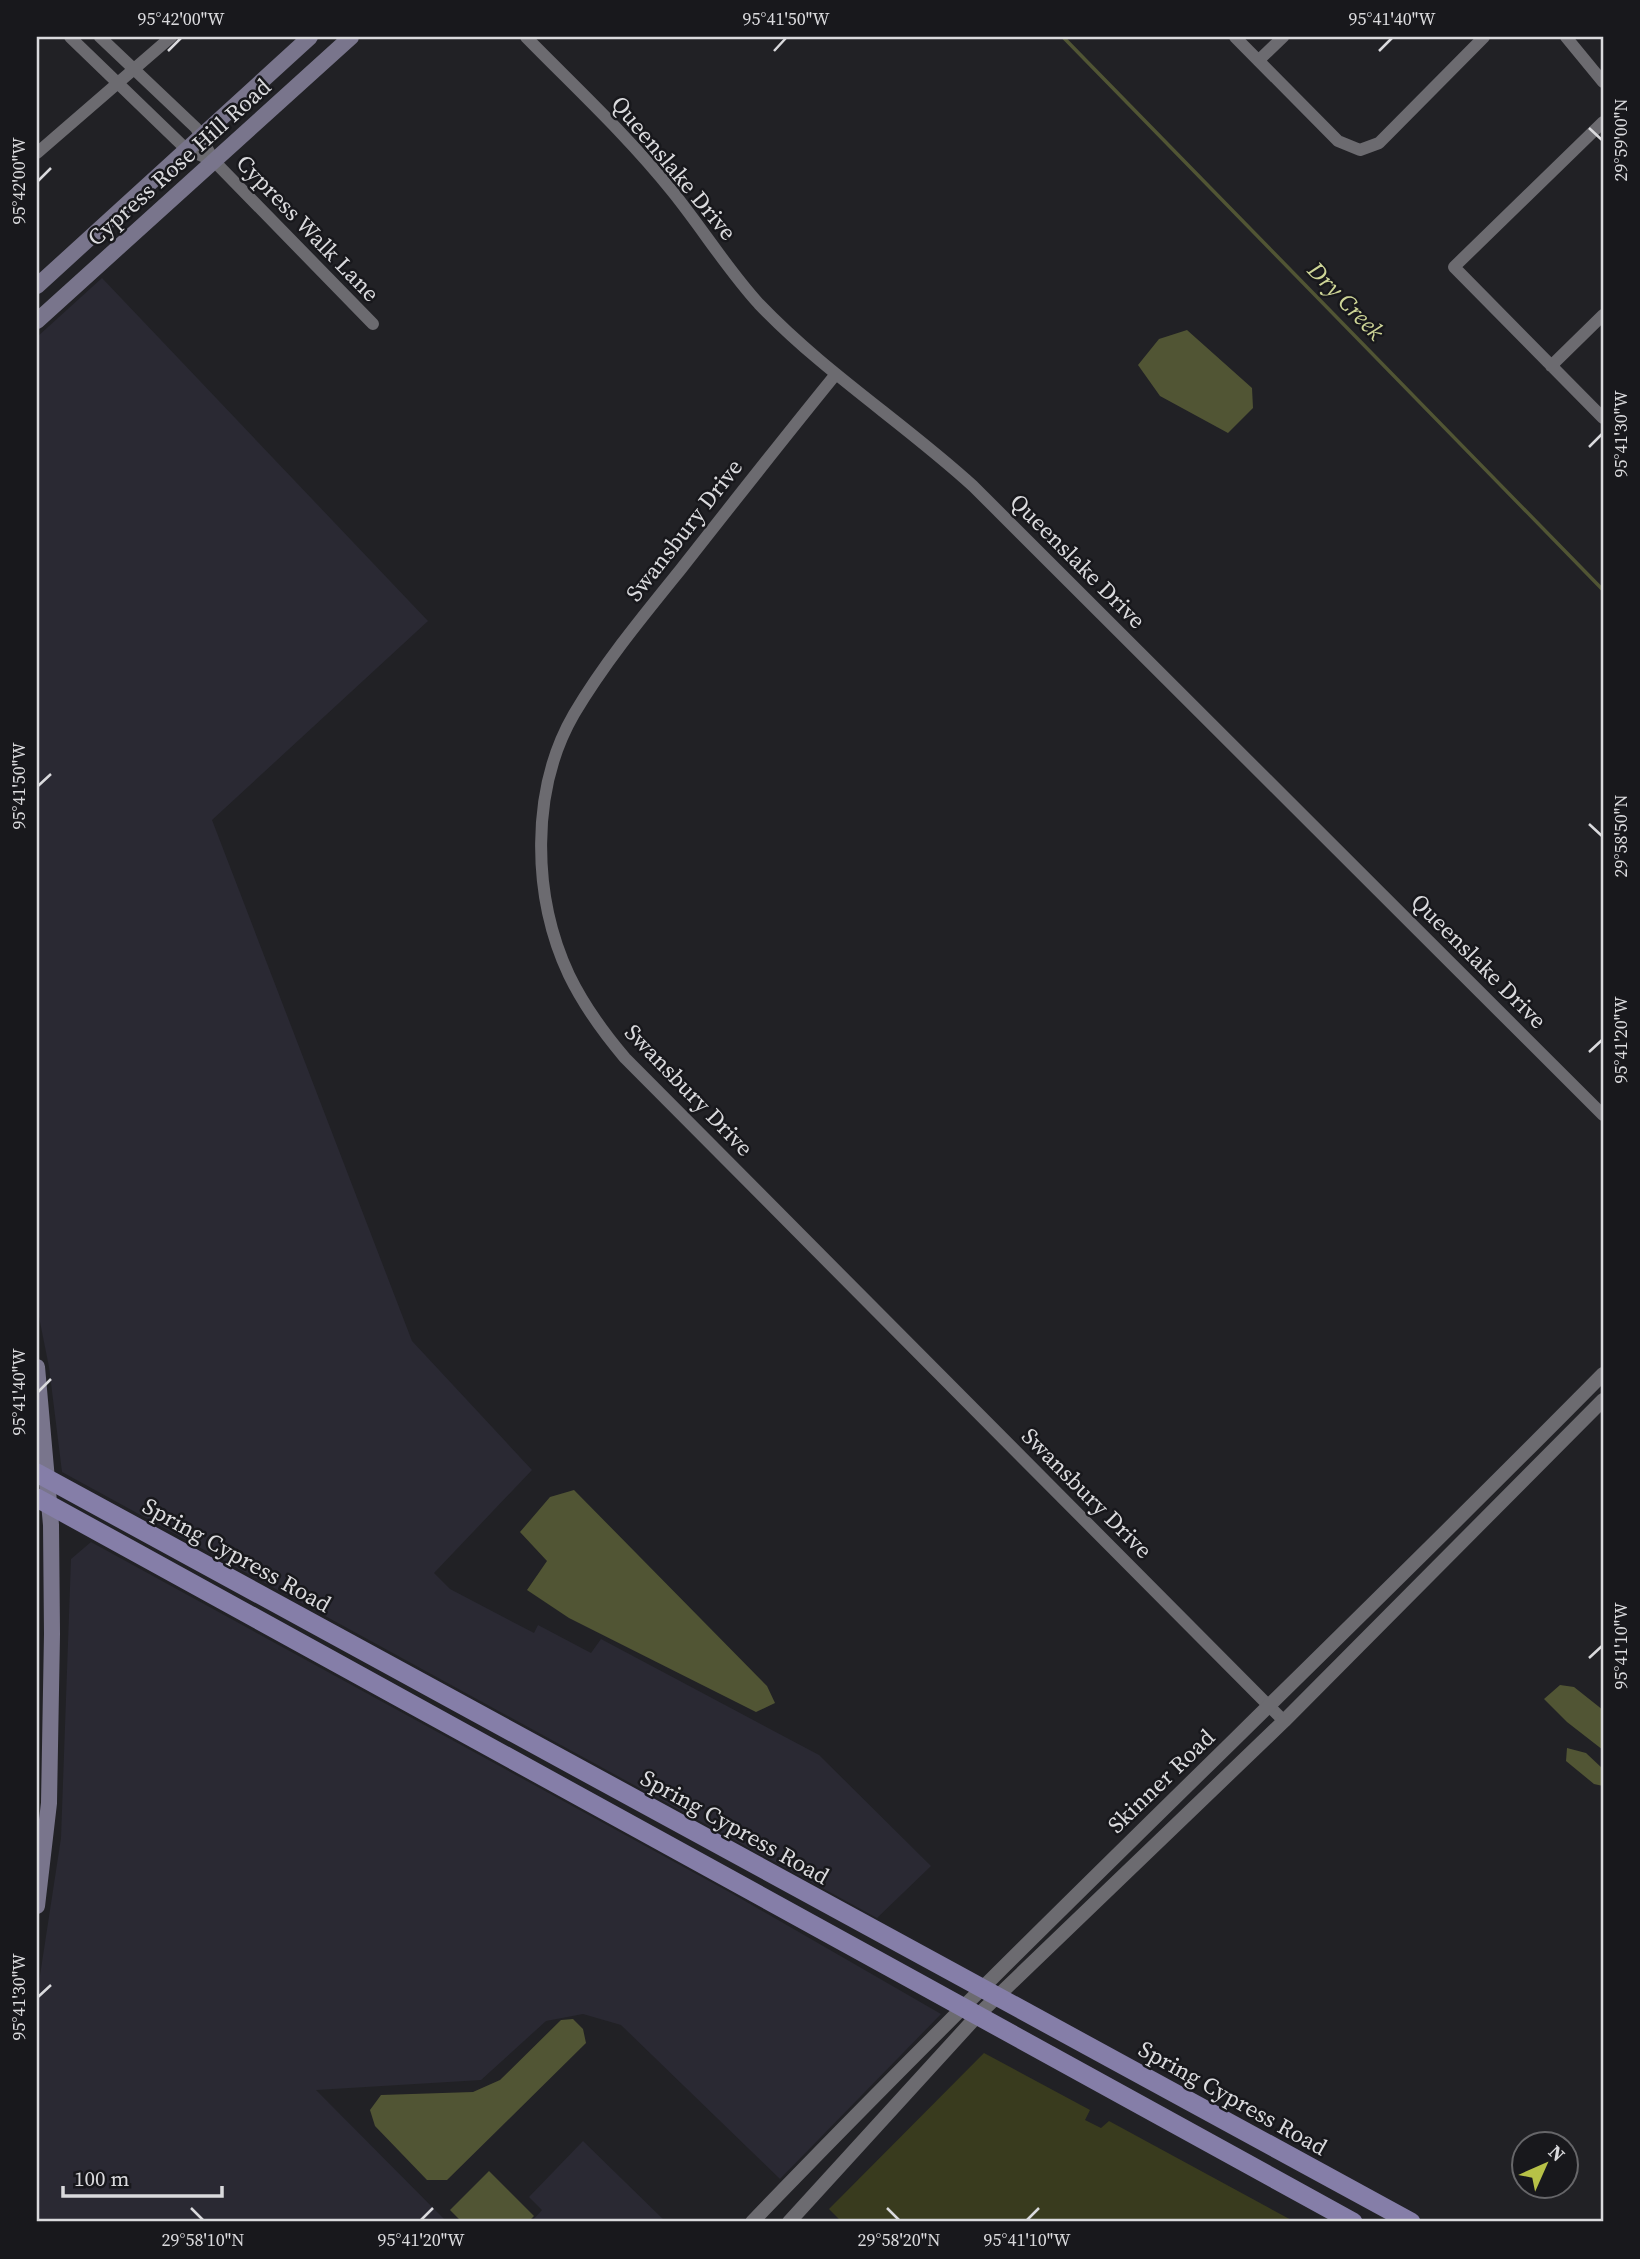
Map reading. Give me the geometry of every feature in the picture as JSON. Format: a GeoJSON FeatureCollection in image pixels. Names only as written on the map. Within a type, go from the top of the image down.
{"type":"FeatureCollection","features":[{"type":"Feature","properties":{"kind":"main road","name":"Cypress Rose Hill Road"},"geometry":{"type":"LineString","coordinates":[[42,281],[310,37]]}},
{"type":"Feature","properties":{"kind":"main road","name":"Cypress Rose Hill Road"},"geometry":{"type":"LineString","coordinates":[[37,321],[351,37]]}},
{"type":"Feature","properties":{"kind":"main road"},"geometry":{"type":"LineString","coordinates":[[42,281],[66,295]]}},
{"type":"Feature","properties":{"kind":"main road"},"geometry":{"type":"LineString","coordinates":[[37,1367],[41,1476],[50,1573],[52,1634],[48,1803],[37,1906]]}},
{"type":"Feature","properties":{"kind":"main road","name":"Spring Cypress Road"},"geometry":{"type":"LineString","coordinates":[[41,1476],[1411,2222]]}},
{"type":"Feature","properties":{"kind":"main road","name":"Spring Cypress Road"},"geometry":{"type":"LineString","coordinates":[[43,1501],[1353,2222]]}},
{"type":"Feature","properties":{"kind":"main road"},"geometry":{"type":"LineString","coordinates":[[37,1549],[50,1573]]}},
{"type":"Feature","properties":{"kind":"main road"},"geometry":{"type":"LineString","coordinates":[[330,1660],[339,1638]]}},
{"type":"Feature","properties":{"kind":"main road"},"geometry":{"type":"LineString","coordinates":[[559,1786],[569,1764]]}},
{"type":"Feature","properties":{"kind":"main road"},"geometry":{"type":"LineString","coordinates":[[732,1881],[748,1861]]}},
{"type":"Feature","properties":{"kind":"main road"},"geometry":{"type":"LineString","coordinates":[[1203,2141],[1216,2117]]}},
{"type":"Feature","properties":{"kind":"street","name":"Cypress Walk Lane"},"geometry":{"type":"LineString","coordinates":[[70,37],[186,149],[214,161]]}},
{"type":"Feature","properties":{"kind":"street","name":"Cypress Walk Lane"},"geometry":{"type":"LineString","coordinates":[[100,37],[201,135],[214,161],[373,324]]}},
{"type":"Feature","properties":{"kind":"street"},"geometry":{"type":"LineString","coordinates":[[37,153],[171,37]]}},
{"type":"Feature","properties":{"kind":"street","name":"Queenslake Drive"},"geometry":{"type":"LineString","coordinates":[[526,37],[645,158],[758,302],[836,374],[932,449],[973,486],[1603,1115]]}},
{"type":"Feature","properties":{"kind":"street"},"geometry":{"type":"LineString","coordinates":[[1235,37],[1338,141],[1360,150],[1379,143],[1484,37]]}},
{"type":"Feature","properties":{"kind":"street"},"geometry":{"type":"LineString","coordinates":[[1259,60],[1283,37]]}},
{"type":"Feature","properties":{"kind":"street"},"geometry":{"type":"LineString","coordinates":[[1566,37],[1603,82]]}},
{"type":"Feature","properties":{"kind":"street"},"geometry":{"type":"LineString","coordinates":[[1603,122],[1454,267],[1603,418]]}},
{"type":"Feature","properties":{"kind":"street"},"geometry":{"type":"LineString","coordinates":[[1552,366],[1603,315]]}},
{"type":"Feature","properties":{"kind":"street","name":"Swansbury Drive"},"geometry":{"type":"LineString","coordinates":[[836,374],[632,629],[573,715],[552,769],[543,819],[542,864],[558,946],[586,1006],[625,1058],[1284,1721]]}},
{"type":"Feature","properties":{"kind":"street","name":"Skinner Road"},"geometry":{"type":"LineString","coordinates":[[789,2222],[969,2012],[980,1988],[1271,1707],[1603,1374]]}},
{"type":"Feature","properties":{"kind":"street","name":"Skinner Road"},"geometry":{"type":"LineString","coordinates":[[752,2222],[969,2012],[999,1998],[1284,1721],[1603,1400]]}},
{"type":"Feature","properties":{"kind":"street"},"geometry":{"type":"LineString","coordinates":[[1418,1558],[1432,1572]]}},
{"type":"Feature","properties":{"kind":"street"},"geometry":{"type":"LineString","coordinates":[[1154,1820],[1167,1833]]}},
{"type":"Feature","properties":{"kind":"shaded area"},"geometry":{"type":"Polygon","coordinates":[[[102,278],[428,621],[212,820],[412,1341],[532,1470],[434,1573],[450,1589],[534,1633],[538,1625],[591,1653],[601,1639],[819,1755],[931,1866],[877,1918],[62,1472],[49,1367],[37,1307],[37,337],[102,278]]]}},
{"type":"Feature","properties":{"kind":"shaded area"},"geometry":{"type":"Polygon","coordinates":[[[1187,330],[1252,388],[1253,408],[1228,433],[1160,396],[1138,365],[1159,339],[1187,330]]]}},
{"type":"Feature","properties":{"kind":"shaded area"},"geometry":{"type":"Polygon","coordinates":[[[574,1490],[767,1686],[775,1703],[756,1712],[569,1618],[527,1590],[547,1561],[520,1532],[550,1497],[574,1490]]]}},
{"type":"Feature","properties":{"kind":"shaded area"},"geometry":{"type":"Polygon","coordinates":[[[91,1542],[731,1893],[941,2014],[780,2179],[621,2025],[583,2014],[546,2021],[481,2080],[316,2090],[447,2222],[37,2222],[37,1995],[61,1838],[71,1559],[91,1542]]]}},
{"type":"Feature","properties":{"kind":"shaded area"},"geometry":{"type":"Polygon","coordinates":[[[1560,1685],[1574,1687],[1603,1710],[1603,1750],[1567,1722],[1544,1699],[1560,1685]]]}},
{"type":"Feature","properties":{"kind":"shaded area"},"geometry":{"type":"Polygon","coordinates":[[[1567,1748],[1586,1753],[1603,1769],[1603,1786],[1594,1784],[1566,1761],[1567,1748]]]}},
{"type":"Feature","properties":{"kind":"shaded area"},"geometry":{"type":"Polygon","coordinates":[[[573,2019],[583,2029],[586,2043],[447,2180],[427,2180],[375,2126],[370,2110],[381,2095],[473,2092],[500,2080],[561,2020],[573,2019]]]}},
{"type":"Feature","properties":{"kind":"shaded area"},"geometry":{"type":"Polygon","coordinates":[[[984,2053],[1090,2110],[1085,2120],[1101,2128],[1109,2121],[1295,2222],[842,2222],[829,2209],[984,2053]]]}},
{"type":"Feature","properties":{"kind":"shaded area"},"geometry":{"type":"Polygon","coordinates":[[[583,2141],[666,2222],[531,2222],[542,2210],[529,2197],[583,2141]]]}},
{"type":"Feature","properties":{"kind":"shaded area"},"geometry":{"type":"Polygon","coordinates":[[[489,2171],[534,2216],[528,2222],[462,2222],[450,2210],[489,2171]]]}},
{"type":"Feature","properties":{"kind":"waterway","name":"Dry Creek"},"geometry":{"type":"LineString","coordinates":[[1063,37],[1603,590]]}}]}
